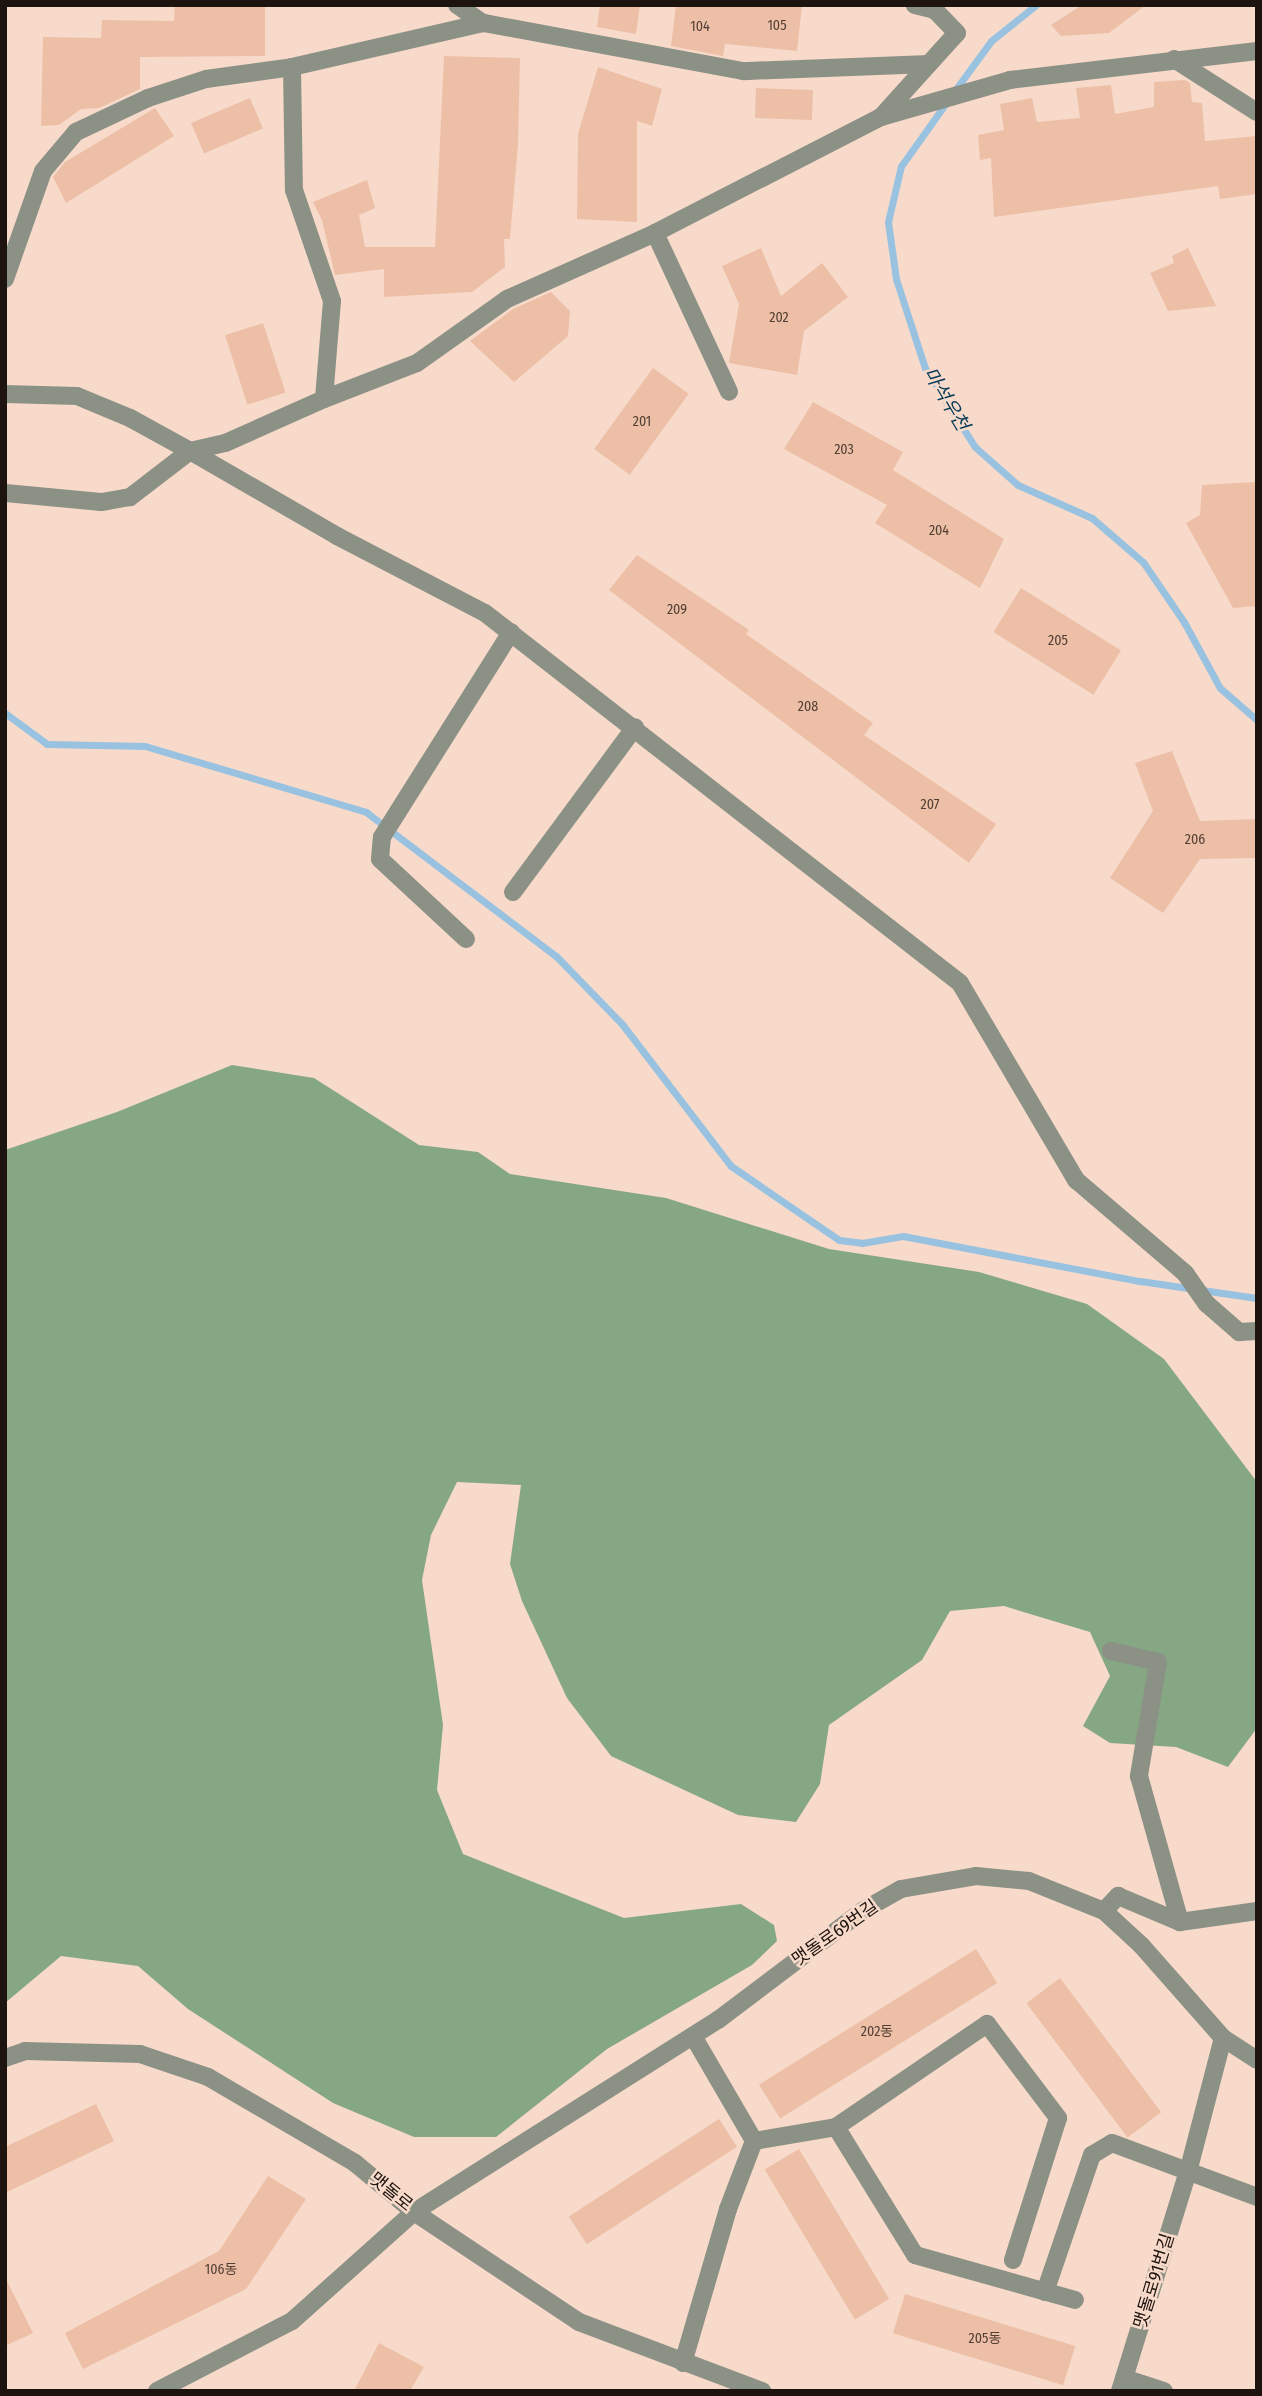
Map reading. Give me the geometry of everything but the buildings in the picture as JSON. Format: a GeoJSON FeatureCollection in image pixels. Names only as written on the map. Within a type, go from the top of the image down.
{"type":"FeatureCollection","features":[{"type":"Feature","properties":{"kind":"street"},"geometry":{"type":"LineString","coordinates":[[457,5],[483,23]]}},
{"type":"Feature","properties":{"kind":"street"},"geometry":{"type":"LineString","coordinates":[[881,117],[957,33],[935,10],[915,5]]}},
{"type":"Feature","properties":{"kind":"street"},"geometry":{"type":"LineString","coordinates":[[5,279],[43,171],[76,132],[148,98],[206,79],[292,67],[483,23],[743,71],[929,64]]}},
{"type":"Feature","properties":{"kind":"street"},"geometry":{"type":"LineString","coordinates":[[5,493],[101,502],[130,497],[190,451],[225,443],[324,399],[417,363],[507,299],[655,233],[881,117],[1010,80],[1257,51]]}},
{"type":"Feature","properties":{"kind":"street"},"geometry":{"type":"LineString","coordinates":[[1174,60],[1257,111]]}},
{"type":"Feature","properties":{"kind":"street"},"geometry":{"type":"LineString","coordinates":[[292,67],[294,190],[332,301],[324,399]]}},
{"type":"Feature","properties":{"kind":"street"},"geometry":{"type":"LineString","coordinates":[[655,233],[729,393]]}},
{"type":"Feature","properties":{"kind":"street"},"geometry":{"type":"LineString","coordinates":[[5,394],[77,396],[130,418],[337,536],[485,613],[511,632],[960,983],[1076,1180],[1185,1273],[1207,1304],[1239,1332],[1257,1331]]}},
{"type":"Feature","properties":{"kind":"street"},"geometry":{"type":"LineString","coordinates":[[466,939],[380,859],[382,837],[511,632]]}},
{"type":"Feature","properties":{"kind":"street"},"geometry":{"type":"LineString","coordinates":[[513,892],[635,727]]}},
{"type":"Feature","properties":{"kind":"street"},"geometry":{"type":"LineString","coordinates":[[1111,1651],[1158,1662],[1139,1776],[1180,1922]]}},
{"type":"Feature","properties":{"kind":"street","name":"맷돌로69번길"},"geometry":{"type":"LineString","coordinates":[[157,2391],[292,2321],[414,2212],[694,2036],[862,1911],[901,1889],[976,1876],[1029,1881],[1104,1911],[1141,1945],[1223,2038],[1257,2060]]}},
{"type":"Feature","properties":{"kind":"street"},"geometry":{"type":"LineString","coordinates":[[1104,1911],[1118,1896],[1180,1922],[1257,1912]]}},
{"type":"Feature","properties":{"kind":"street"},"geometry":{"type":"LineString","coordinates":[[754,2141],[836,2127],[987,2024],[1058,2118],[1013,2260]]}},
{"type":"Feature","properties":{"kind":"street"},"geometry":{"type":"LineString","coordinates":[[694,2036],[754,2141]]}},
{"type":"Feature","properties":{"kind":"street","name":"맷돌로91번길"},"geometry":{"type":"LineString","coordinates":[[1122,2384],[1188,2172],[1223,2038]]}},
{"type":"Feature","properties":{"kind":"street","name":"맷돌로"},"geometry":{"type":"LineString","coordinates":[[5,2057],[25,2051],[139,2054],[208,2077],[355,2163],[414,2212],[579,2322],[762,2391]]}},
{"type":"Feature","properties":{"kind":"street"},"geometry":{"type":"LineString","coordinates":[[836,2127],[915,2255],[1075,2300]]}},
{"type":"Feature","properties":{"kind":"street"},"geometry":{"type":"LineString","coordinates":[[683,2363],[728,2210],[754,2141]]}},
{"type":"Feature","properties":{"kind":"street"},"geometry":{"type":"LineString","coordinates":[[1045,2292],[1092,2155],[1112,2143],[1257,2197]]}},
{"type":"Feature","properties":{"kind":"street"},"geometry":{"type":"LineString","coordinates":[[1122,2384],[1164,2391]]}},
{"type":"Feature","properties":{"kind":"green space"},"geometry":{"type":"Polygon","coordinates":[[[232,1065],[314,1078],[419,1145],[478,1152],[510,1174],[666,1198],[829,1249],[979,1272],[1087,1304],[1164,1359],[1257,1482],[1257,1728],[1228,1767],[1176,1747],[1110,1743],[1083,1726],[1110,1676],[1090,1632],[1004,1606],[950,1611],[922,1660],[829,1725],[820,1784],[796,1822],[738,1815],[611,1756],[567,1698],[522,1601],[510,1564],[521,1485],[457,1482],[431,1535],[422,1580],[443,1725],[437,1790],[463,1854],[624,1918],[741,1904],[774,1925],[777,1941],[752,1965],[607,2049],[496,2137],[414,2137],[333,2103],[188,2009],[138,1966],[61,1956],[5,2003],[5,1150],[117,1112],[232,1065]]]}},
{"type":"Feature","properties":{"kind":"waterway","name":"마석우천"},"geometry":{"type":"LineString","coordinates":[[953,93],[991,41],[1036,5]]}},
{"type":"Feature","properties":{"kind":"waterway","name":"마석우천"},"geometry":{"type":"LineString","coordinates":[[946,103],[901,166],[888,222],[896,279],[925,368],[975,447],[1018,485],[1092,518],[1143,562],[1184,622],[1220,688],[1257,720]]}},
{"type":"Feature","properties":{"kind":"waterway"},"geometry":{"type":"LineString","coordinates":[[5,713],[47,744],[145,746],[366,812],[557,957],[622,1024],[731,1166],[839,1240],[862,1243],[903,1236],[1140,1281],[1257,1298]]}}]}
